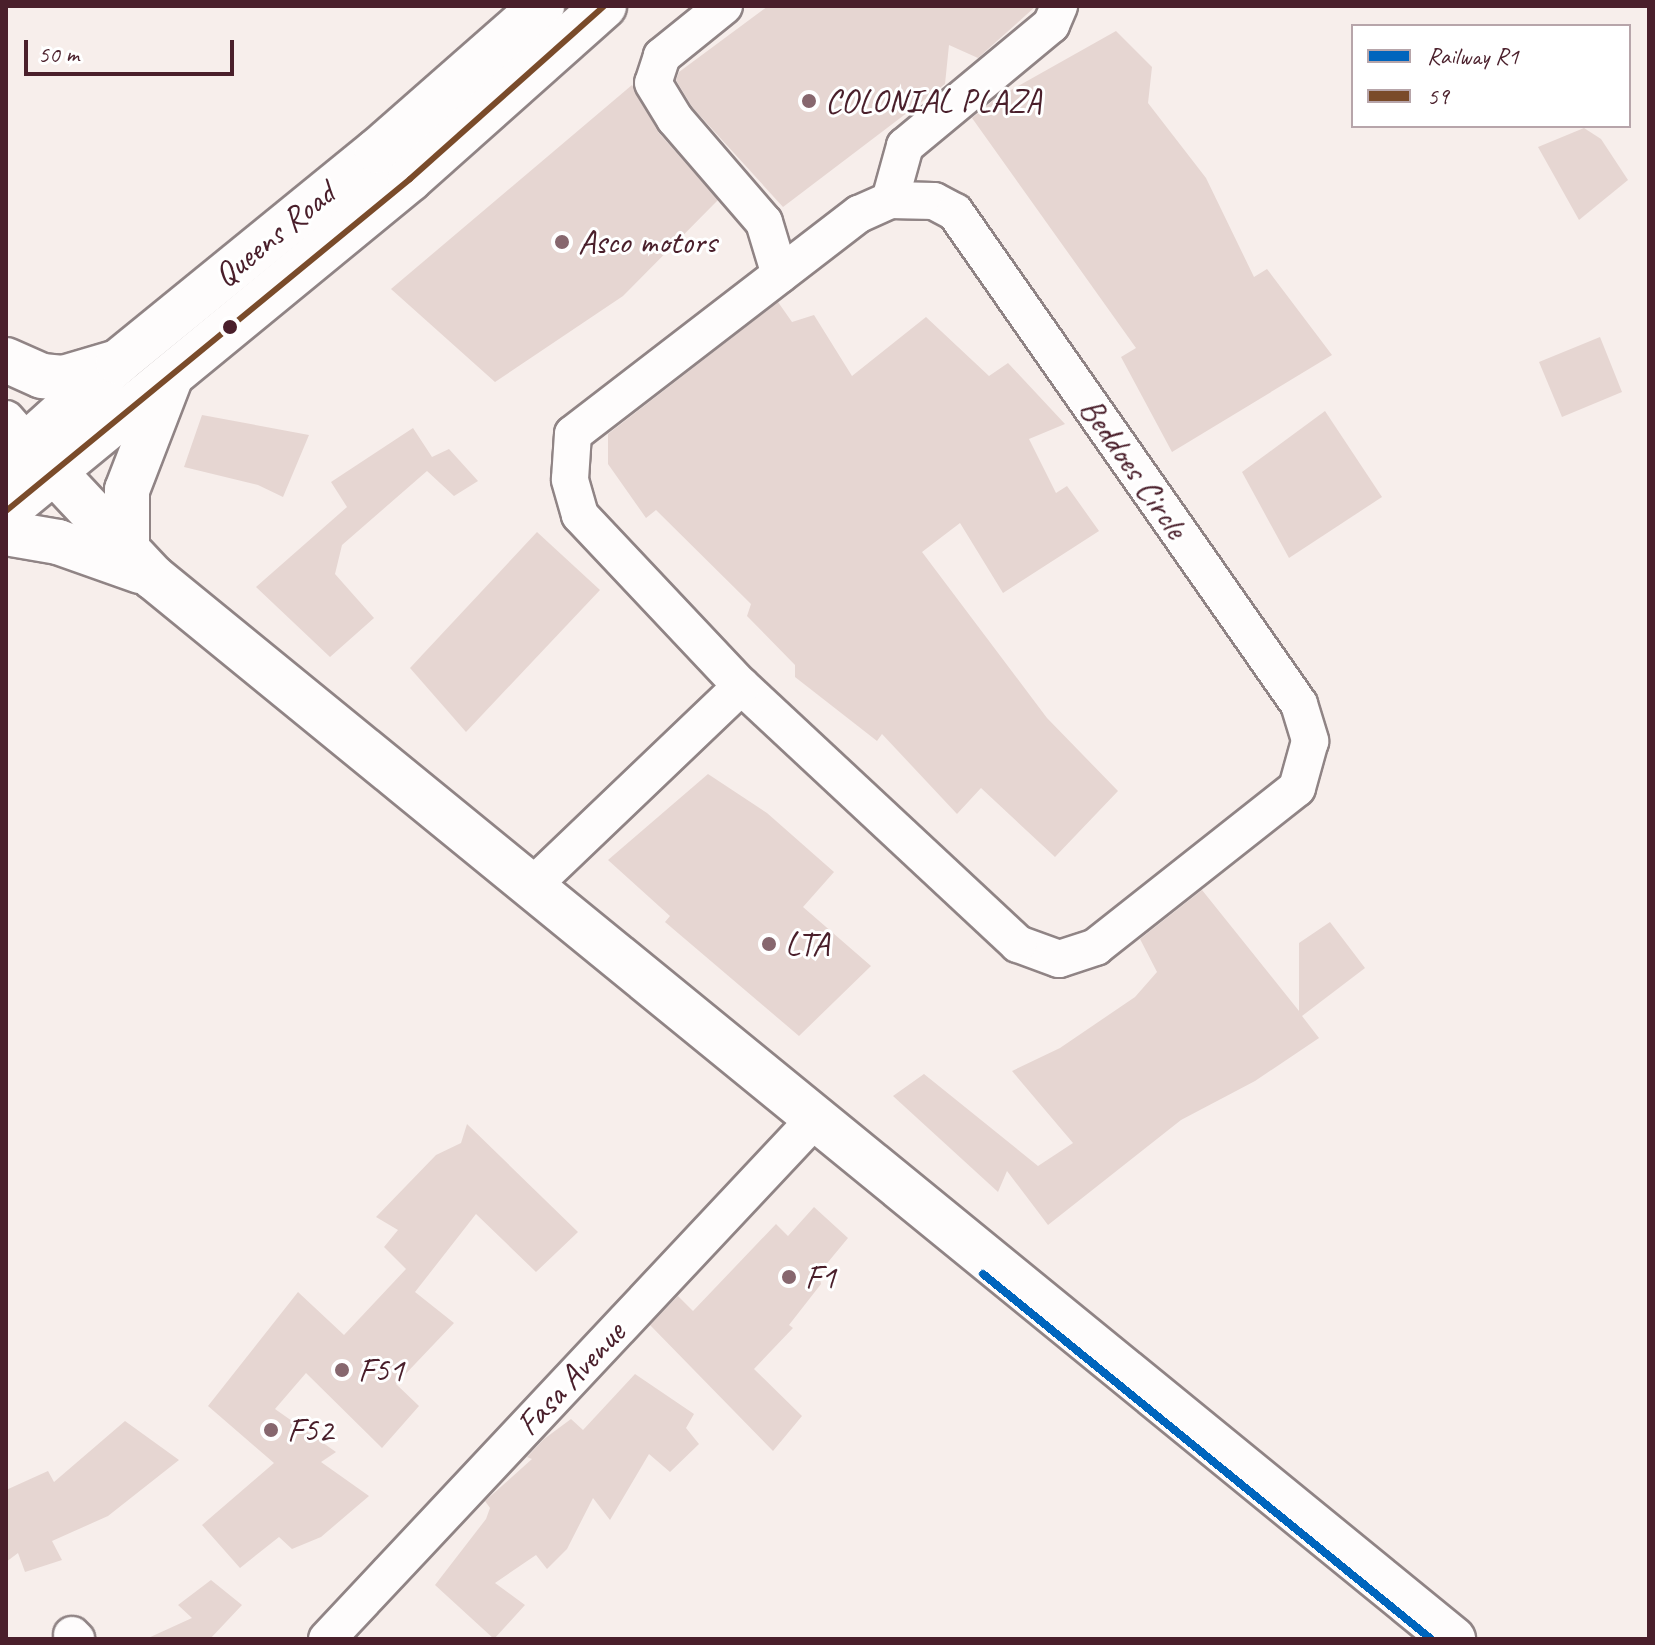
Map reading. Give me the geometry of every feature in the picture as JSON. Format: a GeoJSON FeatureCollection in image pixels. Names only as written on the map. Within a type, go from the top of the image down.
{"type":"FeatureCollection","features":[{"type":"Feature","properties":{"kind":"main road","name":"Queens Road"},"geometry":{"type":"LineString","coordinates":[[6,511],[23,449],[118,362],[377,151],[542,6]]}},
{"type":"Feature","properties":{"kind":"main road","name":"Queens Road"},"geometry":{"type":"LineString","coordinates":[[23,449],[172,374],[410,179],[604,6]]}},
{"type":"Feature","properties":{"kind":"main road"},"geometry":{"type":"LineString","coordinates":[[6,360],[42,376],[63,378],[118,362]]}},
{"type":"Feature","properties":{"kind":"main road"},"geometry":{"type":"LineString","coordinates":[[140,563],[127,490],[172,374]]}},
{"type":"Feature","properties":{"kind":"main road"},"geometry":{"type":"LineString","coordinates":[[23,449],[140,563],[531,887],[1453,1639]]}},
{"type":"Feature","properties":{"kind":"main road"},"geometry":{"type":"LineString","coordinates":[[6,533],[140,563]]}},
{"type":"Feature","properties":{"kind":"street"},"geometry":{"type":"LineString","coordinates":[[724,6],[662,56],[653,83],[675,119],[764,222],[780,275]]}},
{"type":"Feature","properties":{"kind":"street"},"geometry":{"type":"LineString","coordinates":[[890,200],[905,146],[1051,25],[1059,6]]}},
{"type":"Feature","properties":{"kind":"street","name":"Beddoes Circle"},"geometry":{"type":"LineString","coordinates":[[890,200],[934,201],[955,212],[1290,691],[1310,741],[1297,788],[1096,947],[1059,959],[1018,944],[741,686],[580,515],[570,479],[573,434],[859,214],[890,200]]}},
{"type":"Feature","properties":{"kind":"street"},"geometry":{"type":"LineString","coordinates":[[531,887],[741,686]]}},
{"type":"Feature","properties":{"kind":"street","name":"Fasa Avenue"},"geometry":{"type":"LineString","coordinates":[[327,1639],[815,1119]]}},
{"type":"Feature","properties":{"kind":"building","name":"COLONIAL PLAZA"},"geometry":{"type":"Polygon","coordinates":[[[768,6],[1036,6],[978,58],[949,45],[945,84],[783,207],[692,107],[676,80],[679,72],[768,6]]]}},
{"type":"Feature","properties":{"kind":"building"},"geometry":{"type":"Polygon","coordinates":[[[1116,31],[1152,67],[1148,103],[1206,178],[1254,277],[1267,269],[1332,355],[1172,452],[1121,357],[1136,348],[972,118],[995,99],[1116,31]]]}},
{"type":"Feature","properties":{"kind":"building","name":"Asco motors"},"geometry":{"type":"Polygon","coordinates":[[[632,85],[659,133],[718,200],[623,296],[495,382],[391,289],[632,85]]]}},
{"type":"Feature","properties":{"kind":"building"},"geometry":{"type":"Polygon","coordinates":[[[1584,128],[1601,139],[1628,180],[1579,220],[1538,147],[1584,128]]]}},
{"type":"Feature","properties":{"kind":"building"},"geometry":{"type":"Polygon","coordinates":[[[778,302],[792,322],[814,315],[852,376],[926,317],[989,376],[1008,363],[1065,424],[1029,439],[1056,493],[1067,486],[1099,531],[1003,593],[960,523],[922,552],[1047,718],[1118,791],[1055,857],[981,788],[957,814],[882,734],[877,741],[795,677],[795,665],[747,616],[751,604],[656,510],[646,518],[608,464],[608,434],[778,302]]]}},
{"type":"Feature","properties":{"kind":"building"},"geometry":{"type":"Polygon","coordinates":[[[1600,337],[1622,392],[1562,417],[1539,362],[1600,337]]]}},
{"type":"Feature","properties":{"kind":"building"},"geometry":{"type":"Polygon","coordinates":[[[1325,411],[1382,497],[1289,558],[1242,472],[1325,411]]]}},
{"type":"Feature","properties":{"kind":"building"},"geometry":{"type":"Polygon","coordinates":[[[202,415],[309,435],[283,497],[258,485],[184,467],[202,415]]]}},
{"type":"Feature","properties":{"kind":"building"},"geometry":{"type":"Polygon","coordinates":[[[413,428],[432,457],[449,449],[478,481],[454,496],[427,471],[342,545],[335,574],[374,618],[330,657],[256,587],[347,507],[331,482],[413,428]]]}},
{"type":"Feature","properties":{"kind":"building"},"geometry":{"type":"Polygon","coordinates":[[[537,532],[600,590],[466,732],[410,668],[537,532]]]}},
{"type":"Feature","properties":{"kind":"building","name":"LTA"},"geometry":{"type":"Polygon","coordinates":[[[708,774],[767,813],[834,872],[803,907],[871,966],[799,1036],[665,922],[670,916],[608,860],[708,774]]]}},
{"type":"Feature","properties":{"kind":"building"},"geometry":{"type":"Polygon","coordinates":[[[1202,890],[1299,1011],[1299,943],[1330,922],[1365,968],[1302,1016],[1319,1038],[1255,1081],[1181,1120],[1048,1225],[1007,1171],[998,1192],[893,1096],[924,1074],[1038,1166],[1073,1143],[1012,1071],[1060,1048],[1135,997],[1157,972],[1140,939],[1202,890]]]}},
{"type":"Feature","properties":{"kind":"building"},"geometry":{"type":"Polygon","coordinates":[[[467,1124],[578,1232],[536,1272],[476,1214],[415,1292],[454,1323],[396,1384],[419,1406],[382,1448],[306,1373],[275,1409],[336,1452],[321,1462],[369,1496],[321,1537],[292,1549],[279,1537],[240,1568],[202,1525],[274,1463],[208,1406],[298,1292],[344,1335],[406,1269],[384,1247],[398,1230],[376,1217],[436,1155],[461,1143],[467,1124]]]}},
{"type":"Feature","properties":{"kind":"building"},"geometry":{"type":"Polygon","coordinates":[[[814,1207],[848,1238],[819,1273],[821,1284],[789,1325],[793,1328],[754,1369],[802,1416],[773,1451],[650,1325],[678,1296],[693,1311],[776,1224],[788,1236],[814,1207]]]}},
{"type":"Feature","properties":{"kind":"building"},"geometry":{"type":"Polygon","coordinates":[[[635,1374],[694,1414],[686,1428],[699,1444],[670,1472],[649,1454],[610,1520],[593,1498],[567,1549],[547,1569],[536,1555],[495,1583],[525,1605],[494,1639],[435,1585],[486,1519],[490,1508],[485,1501],[532,1459],[527,1457],[544,1439],[571,1419],[583,1430],[635,1374]]]}},
{"type":"Feature","properties":{"kind":"building"},"geometry":{"type":"Polygon","coordinates":[[[125,1421],[179,1460],[108,1516],[52,1541],[62,1560],[25,1572],[18,1553],[6,1562],[6,1490],[48,1471],[54,1482],[125,1421]]]}},
{"type":"Feature","properties":{"kind":"building"},"geometry":{"type":"Polygon","coordinates":[[[211,1580],[242,1605],[210,1639],[146,1639],[192,1618],[178,1605],[211,1580]]]}},
{"type":"Feature","properties":{"kind":"rail line","name":"R1"},"geometry":{"type":"LineString","coordinates":[[983,1274],[1431,1639]]}},
{"type":"Feature","properties":{"kind":"transit line","name":"59"},"geometry":{"type":"LineString","coordinates":[[6,511],[410,179],[604,6]]}},
{"type":"Feature","properties":{"kind":"place","name":"COLONIAL PLAZA"},"geometry":{"type":"Point","coordinates":[809,101]}},
{"type":"Feature","properties":{"kind":"place","name":"Asco motors"},"geometry":{"type":"Point","coordinates":[562,242]}},
{"type":"Feature","properties":{"kind":"place","name":"LTA"},"geometry":{"type":"Point","coordinates":[769,944]}},
{"type":"Feature","properties":{"kind":"place","name":"F1"},"geometry":{"type":"Point","coordinates":[789,1277]}},
{"type":"Feature","properties":{"kind":"place","name":"F51"},"geometry":{"type":"Point","coordinates":[342,1370]}},
{"type":"Feature","properties":{"kind":"place","name":"F52"},"geometry":{"type":"Point","coordinates":[271,1430]}}]}
